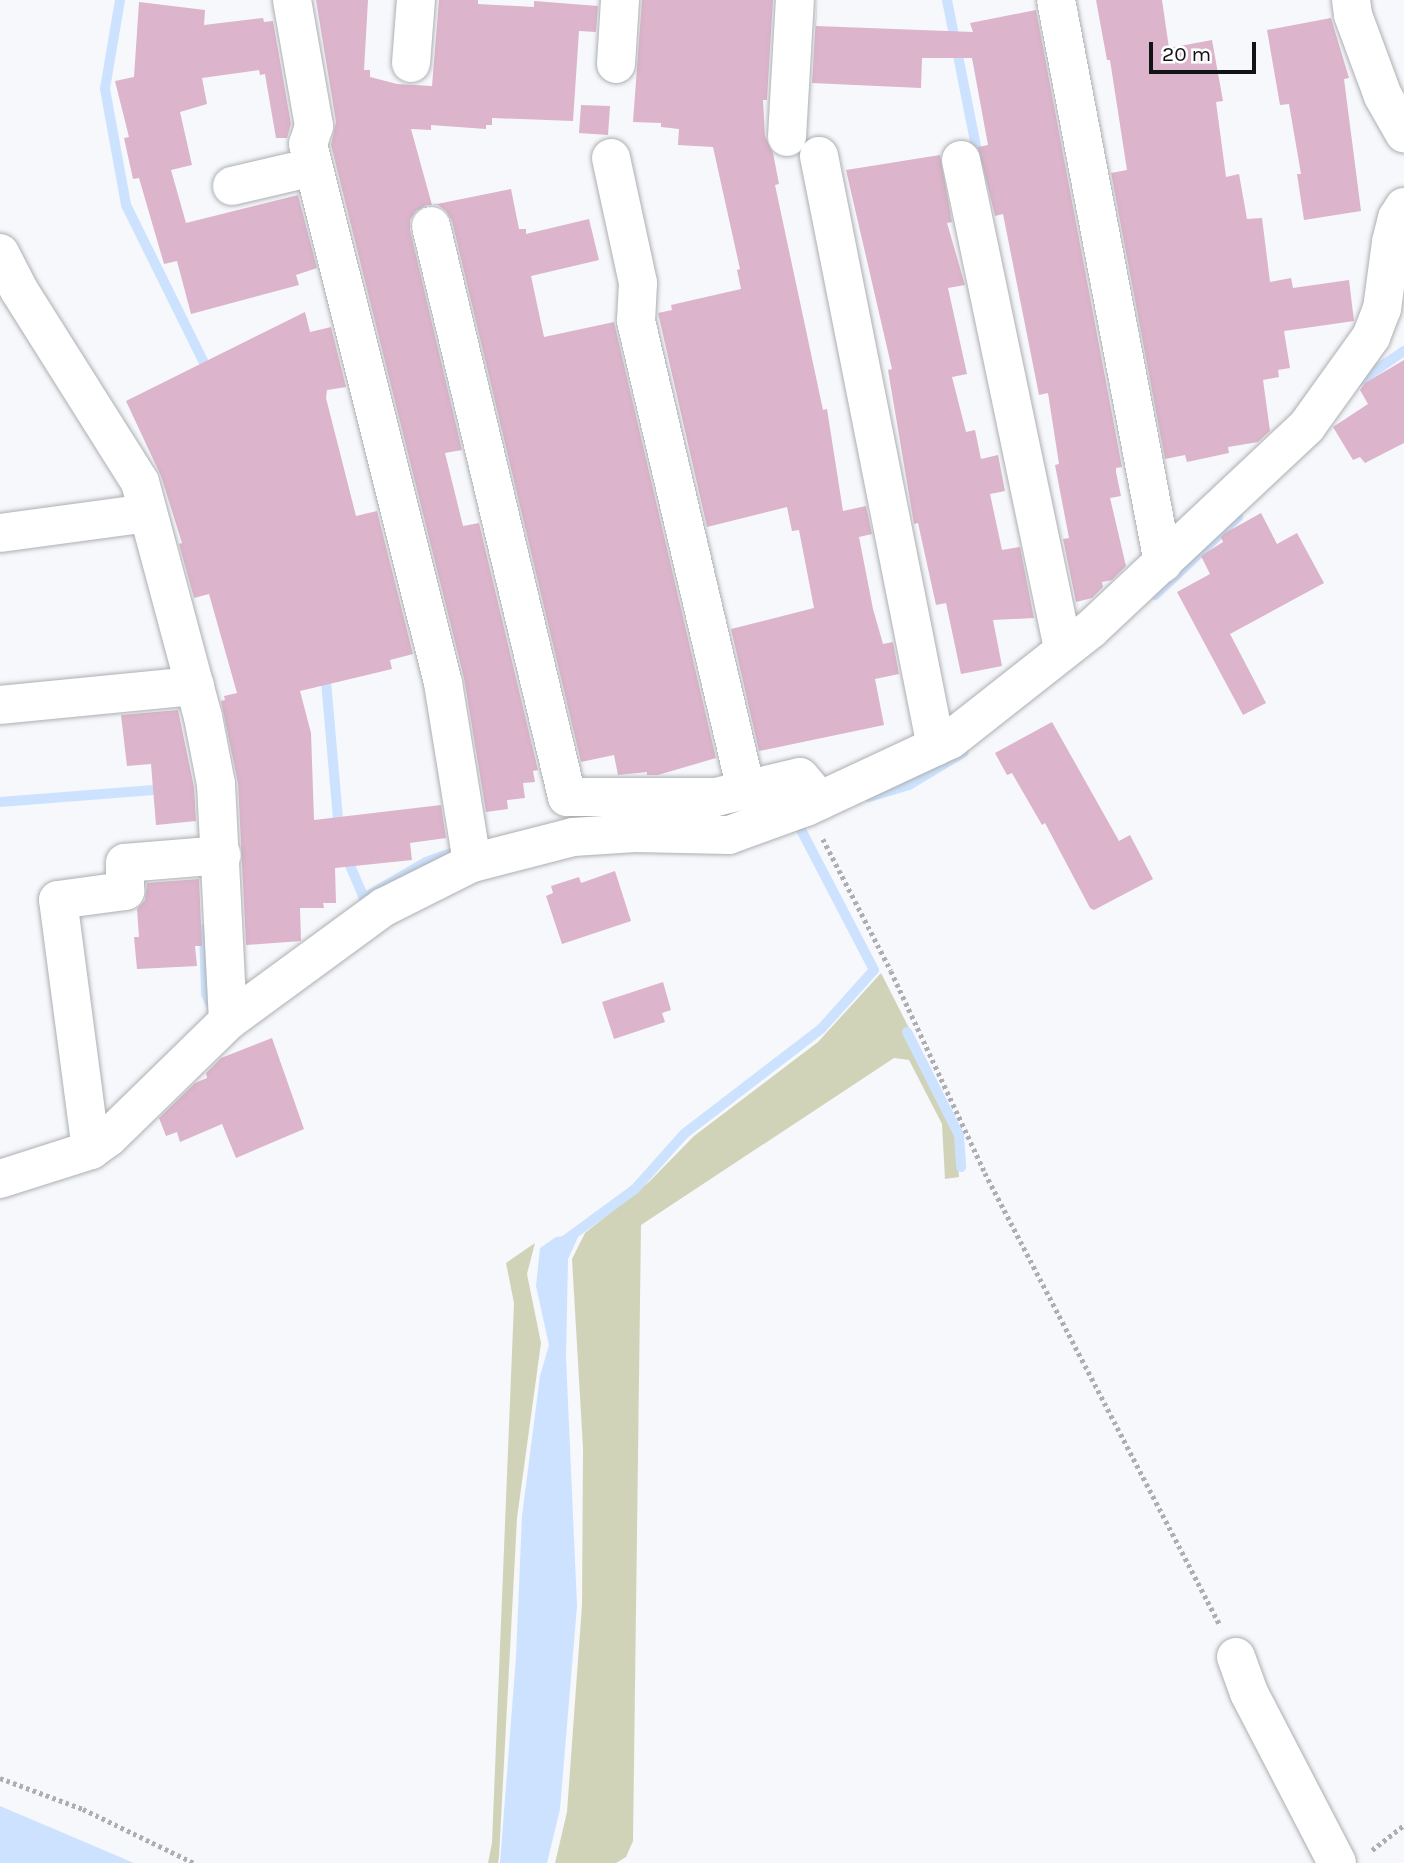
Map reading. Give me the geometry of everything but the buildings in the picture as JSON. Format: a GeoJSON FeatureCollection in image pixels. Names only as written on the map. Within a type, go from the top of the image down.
{"type":"FeatureCollection","features":[{"type":"Feature","properties":{"kind":"street"},"geometry":{"type":"LineString","coordinates":[[292,0],[314,127],[308,144],[443,683],[470,852]]}},
{"type":"Feature","properties":{"kind":"street"},"geometry":{"type":"LineString","coordinates":[[411,62],[416,0]]}},
{"type":"Feature","properties":{"kind":"street"},"geometry":{"type":"LineString","coordinates":[[616,64],[620,0]]}},
{"type":"Feature","properties":{"kind":"street"},"geometry":{"type":"LineString","coordinates":[[795,0],[803,147],[936,747]]}},
{"type":"Feature","properties":{"kind":"street"},"geometry":{"type":"LineString","coordinates":[[1056,0],[1163,563]]}},
{"type":"Feature","properties":{"kind":"street"},"geometry":{"type":"LineString","coordinates":[[1351,0],[1353,15],[1383,96],[1404,133]]}},
{"type":"Feature","properties":{"kind":"street"},"geometry":{"type":"LineString","coordinates":[[611,158],[638,283],[636,321],[746,790]]}},
{"type":"Feature","properties":{"kind":"street"},"geometry":{"type":"LineString","coordinates":[[961,160],[1063,648]]}},
{"type":"Feature","properties":{"kind":"street"},"geometry":{"type":"LineString","coordinates":[[232,186],[313,167]]}},
{"type":"Feature","properties":{"kind":"street"},"geometry":{"type":"LineString","coordinates":[[570,819],[635,833],[729,835],[819,816],[950,740],[1063,648],[1091,629],[1307,426],[1371,337],[1382,309],[1397,218],[1404,207]]}},
{"type":"Feature","properties":{"kind":"street"},"geometry":{"type":"LineString","coordinates":[[431,226],[570,819]]}},
{"type":"Feature","properties":{"kind":"street"},"geometry":{"type":"LineString","coordinates":[[0,253],[19,290],[123,451],[140,482],[195,686],[216,784],[222,856],[228,1021]]}},
{"type":"Feature","properties":{"kind":"street"},"geometry":{"type":"LineString","coordinates":[[0,533],[147,513]]}},
{"type":"Feature","properties":{"kind":"street"},"geometry":{"type":"LineString","coordinates":[[0,705],[195,686]]}},
{"type":"Feature","properties":{"kind":"street"},"geometry":{"type":"LineString","coordinates":[[0,1179],[91,1150],[109,1137],[228,1021],[384,907],[470,852],[570,819],[716,797],[800,777],[819,816]]}},
{"type":"Feature","properties":{"kind":"street"},"geometry":{"type":"LineString","coordinates":[[91,1150],[58,901],[125,891],[125,863],[222,856]]}},
{"type":"Feature","properties":{"kind":"street"},"geometry":{"type":"LineString","coordinates":[[1236,1657],[1250,1693],[1351,1859]]}},
{"type":"Feature","properties":{"kind":"path"},"geometry":{"type":"LineString","coordinates":[[819,816],[985,1173],[1236,1657]]}},
{"type":"Feature","properties":{"kind":"path"},"geometry":{"type":"LineString","coordinates":[[0,1778],[83,1809],[194,1863]]}},
{"type":"Feature","properties":{"kind":"path"},"geometry":{"type":"LineString","coordinates":[[1351,1859],[1404,1825]]}},
{"type":"Feature","properties":{"kind":"green space"},"geometry":{"type":"Polygon","coordinates":[[[881,973],[909,1028],[903,1033],[957,1140],[959,1177],[945,1179],[942,1124],[909,1060],[894,1058],[641,1225],[633,1841],[626,1857],[616,1863],[555,1863],[567,1812],[582,1605],[583,1448],[572,1259],[585,1233],[649,1182],[694,1136],[818,1042],[881,973]]]}},
{"type":"Feature","properties":{"kind":"green space"},"geometry":{"type":"Polygon","coordinates":[[[535,1243],[527,1274],[541,1343],[517,1518],[499,1857],[498,1863],[488,1863],[492,1843],[514,1303],[506,1263],[535,1243]]]}},
{"type":"Feature","properties":{"kind":"water"},"geometry":{"type":"Polygon","coordinates":[[[579,1235],[568,1259],[566,1357],[577,1606],[560,1809],[547,1863],[500,1863],[516,1657],[522,1516],[540,1376],[549,1345],[536,1286],[540,1248],[556,1237],[579,1235]]]}},
{"type":"Feature","properties":{"kind":"water"},"geometry":{"type":"Polygon","coordinates":[[[0,1806],[134,1863],[0,1863],[0,1806]]]}},
{"type":"Feature","properties":{"kind":"waterway"},"geometry":{"type":"LineString","coordinates":[[120,0],[105,89],[126,205],[209,373]]}},
{"type":"Feature","properties":{"kind":"waterway"},"geometry":{"type":"LineString","coordinates":[[947,0],[979,162]]}},
{"type":"Feature","properties":{"kind":"waterway"},"geometry":{"type":"LineString","coordinates":[[1357,383],[1404,351]]}},
{"type":"Feature","properties":{"kind":"waterway"},"geometry":{"type":"LineString","coordinates":[[1155,595],[1238,517]]}},
{"type":"Feature","properties":{"kind":"waterway"},"geometry":{"type":"LineString","coordinates":[[325,670],[339,829]]}},
{"type":"Feature","properties":{"kind":"waterway"},"geometry":{"type":"LineString","coordinates":[[869,797],[909,785],[964,752]]}},
{"type":"Feature","properties":{"kind":"waterway"},"geometry":{"type":"LineString","coordinates":[[0,802],[166,789]]}},
{"type":"Feature","properties":{"kind":"waterway"},"geometry":{"type":"LineString","coordinates":[[560,1244],[635,1189],[684,1134],[821,1029],[874,970],[796,820]]}},
{"type":"Feature","properties":{"kind":"waterway"},"geometry":{"type":"LineString","coordinates":[[345,854],[364,898],[426,862],[456,851]]}},
{"type":"Feature","properties":{"kind":"waterway"},"geometry":{"type":"LineString","coordinates":[[204,929],[206,994],[213,1010]]}},
{"type":"Feature","properties":{"kind":"waterway"},"geometry":{"type":"LineString","coordinates":[[907,1032],[959,1135],[961,1167]]}}]}
